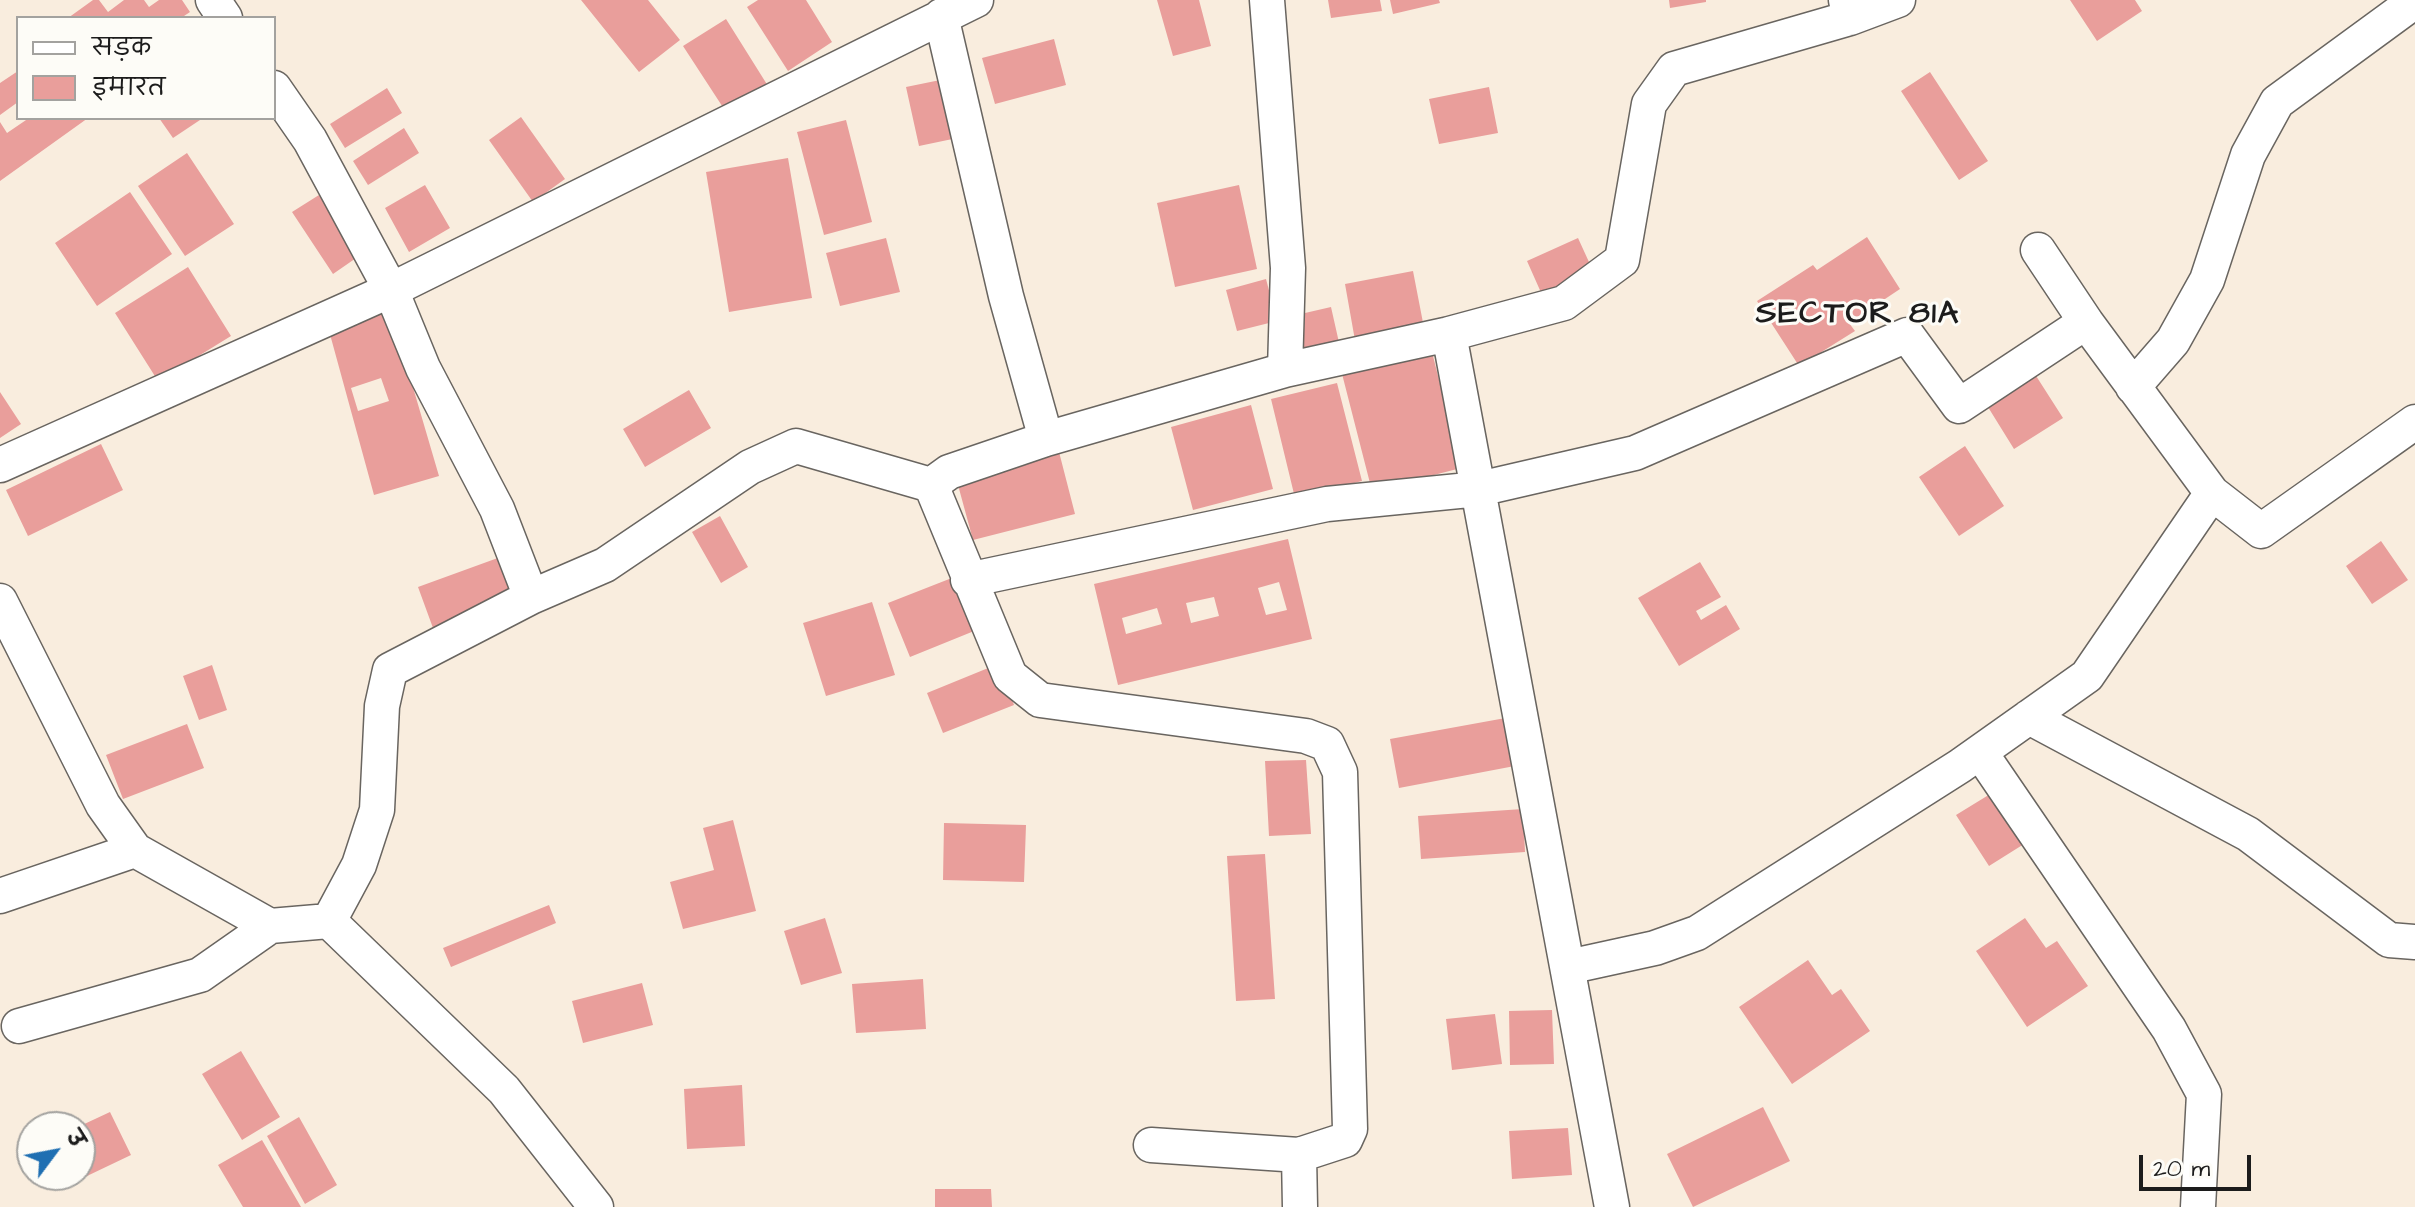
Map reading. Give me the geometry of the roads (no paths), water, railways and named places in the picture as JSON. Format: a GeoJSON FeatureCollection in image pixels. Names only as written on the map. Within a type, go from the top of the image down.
{"type":"FeatureCollection","features":[{"type":"Feature","properties":{"kind":"street"},"geometry":{"type":"LineString","coordinates":[[0,465],[391,290],[976,0]]}},
{"type":"Feature","properties":{"kind":"street"},"geometry":{"type":"LineString","coordinates":[[1267,0],[1288,268],[1285,370]]}},
{"type":"Feature","properties":{"kind":"street"},"geometry":{"type":"LineString","coordinates":[[931,485],[949,472],[1046,439],[1285,370],[1449,334],[1564,303],[1622,260],[1649,104],[1674,69],[1848,9],[1898,0]]}},
{"type":"Feature","properties":{"kind":"street"},"geometry":{"type":"LineString","coordinates":[[2133,387],[2173,341],[2207,280],[2248,155],[2277,102],[2415,1]]}},
{"type":"Feature","properties":{"kind":"street"},"geometry":{"type":"LineString","coordinates":[[941,16],[1006,296],[1046,439]]}},
{"type":"Feature","properties":{"kind":"street"},"geometry":{"type":"LineString","coordinates":[[276,91],[310,140],[391,290],[423,368],[497,509],[531,597]]}},
{"type":"Feature","properties":{"kind":"street"},"geometry":{"type":"LineString","coordinates":[[2038,250],[2086,322],[2212,493],[2261,531],[2415,422]]}},
{"type":"Feature","properties":{"kind":"street"},"geometry":{"type":"LineString","coordinates":[[968,580],[1327,504],[1479,489],[1635,453],[1907,335],[1959,406],[2086,322]]}},
{"type":"Feature","properties":{"kind":"street"},"geometry":{"type":"LineString","coordinates":[[1449,334],[1612,1207]]}},
{"type":"Feature","properties":{"kind":"street"},"geometry":{"type":"LineString","coordinates":[[329,921],[359,865],[377,810],[382,706],[390,670],[531,597],[605,565],[750,467],[796,446],[931,485]]}},
{"type":"Feature","properties":{"kind":"street"},"geometry":{"type":"LineString","coordinates":[[931,485],[1010,676],[1040,700],[1306,736],[1327,744],[1340,772],[1350,1129],[1345,1140],[1299,1155],[1151,1145]]}},
{"type":"Feature","properties":{"kind":"street"},"geometry":{"type":"LineString","coordinates":[[1568,967],[1655,948],[1697,933],[1788,878],[1980,752],[2087,676],[2212,493]]}},
{"type":"Feature","properties":{"kind":"street"},"geometry":{"type":"LineString","coordinates":[[0,601],[103,805],[135,850],[270,926]]}},
{"type":"Feature","properties":{"kind":"street"},"geometry":{"type":"LineString","coordinates":[[2029,717],[2248,834],[2389,940],[2415,942]]}},
{"type":"Feature","properties":{"kind":"street"},"geometry":{"type":"LineString","coordinates":[[1980,752],[2169,1029],[2204,1094],[2198,1207]]}},
{"type":"Feature","properties":{"kind":"street"},"geometry":{"type":"LineString","coordinates":[[0,896],[135,850]]}},
{"type":"Feature","properties":{"kind":"street"},"geometry":{"type":"LineString","coordinates":[[19,1026],[200,975],[270,926],[329,921],[504,1090],[596,1207]]}},
{"type":"Feature","properties":{"kind":"street"},"geometry":{"type":"LineString","coordinates":[[1299,1155],[1300,1207]]}},
{"type":"Feature","properties":{"kind":"district","name":"SECTOR 81A"},"geometry":{"type":"Point","coordinates":[1858,315]}}]}
